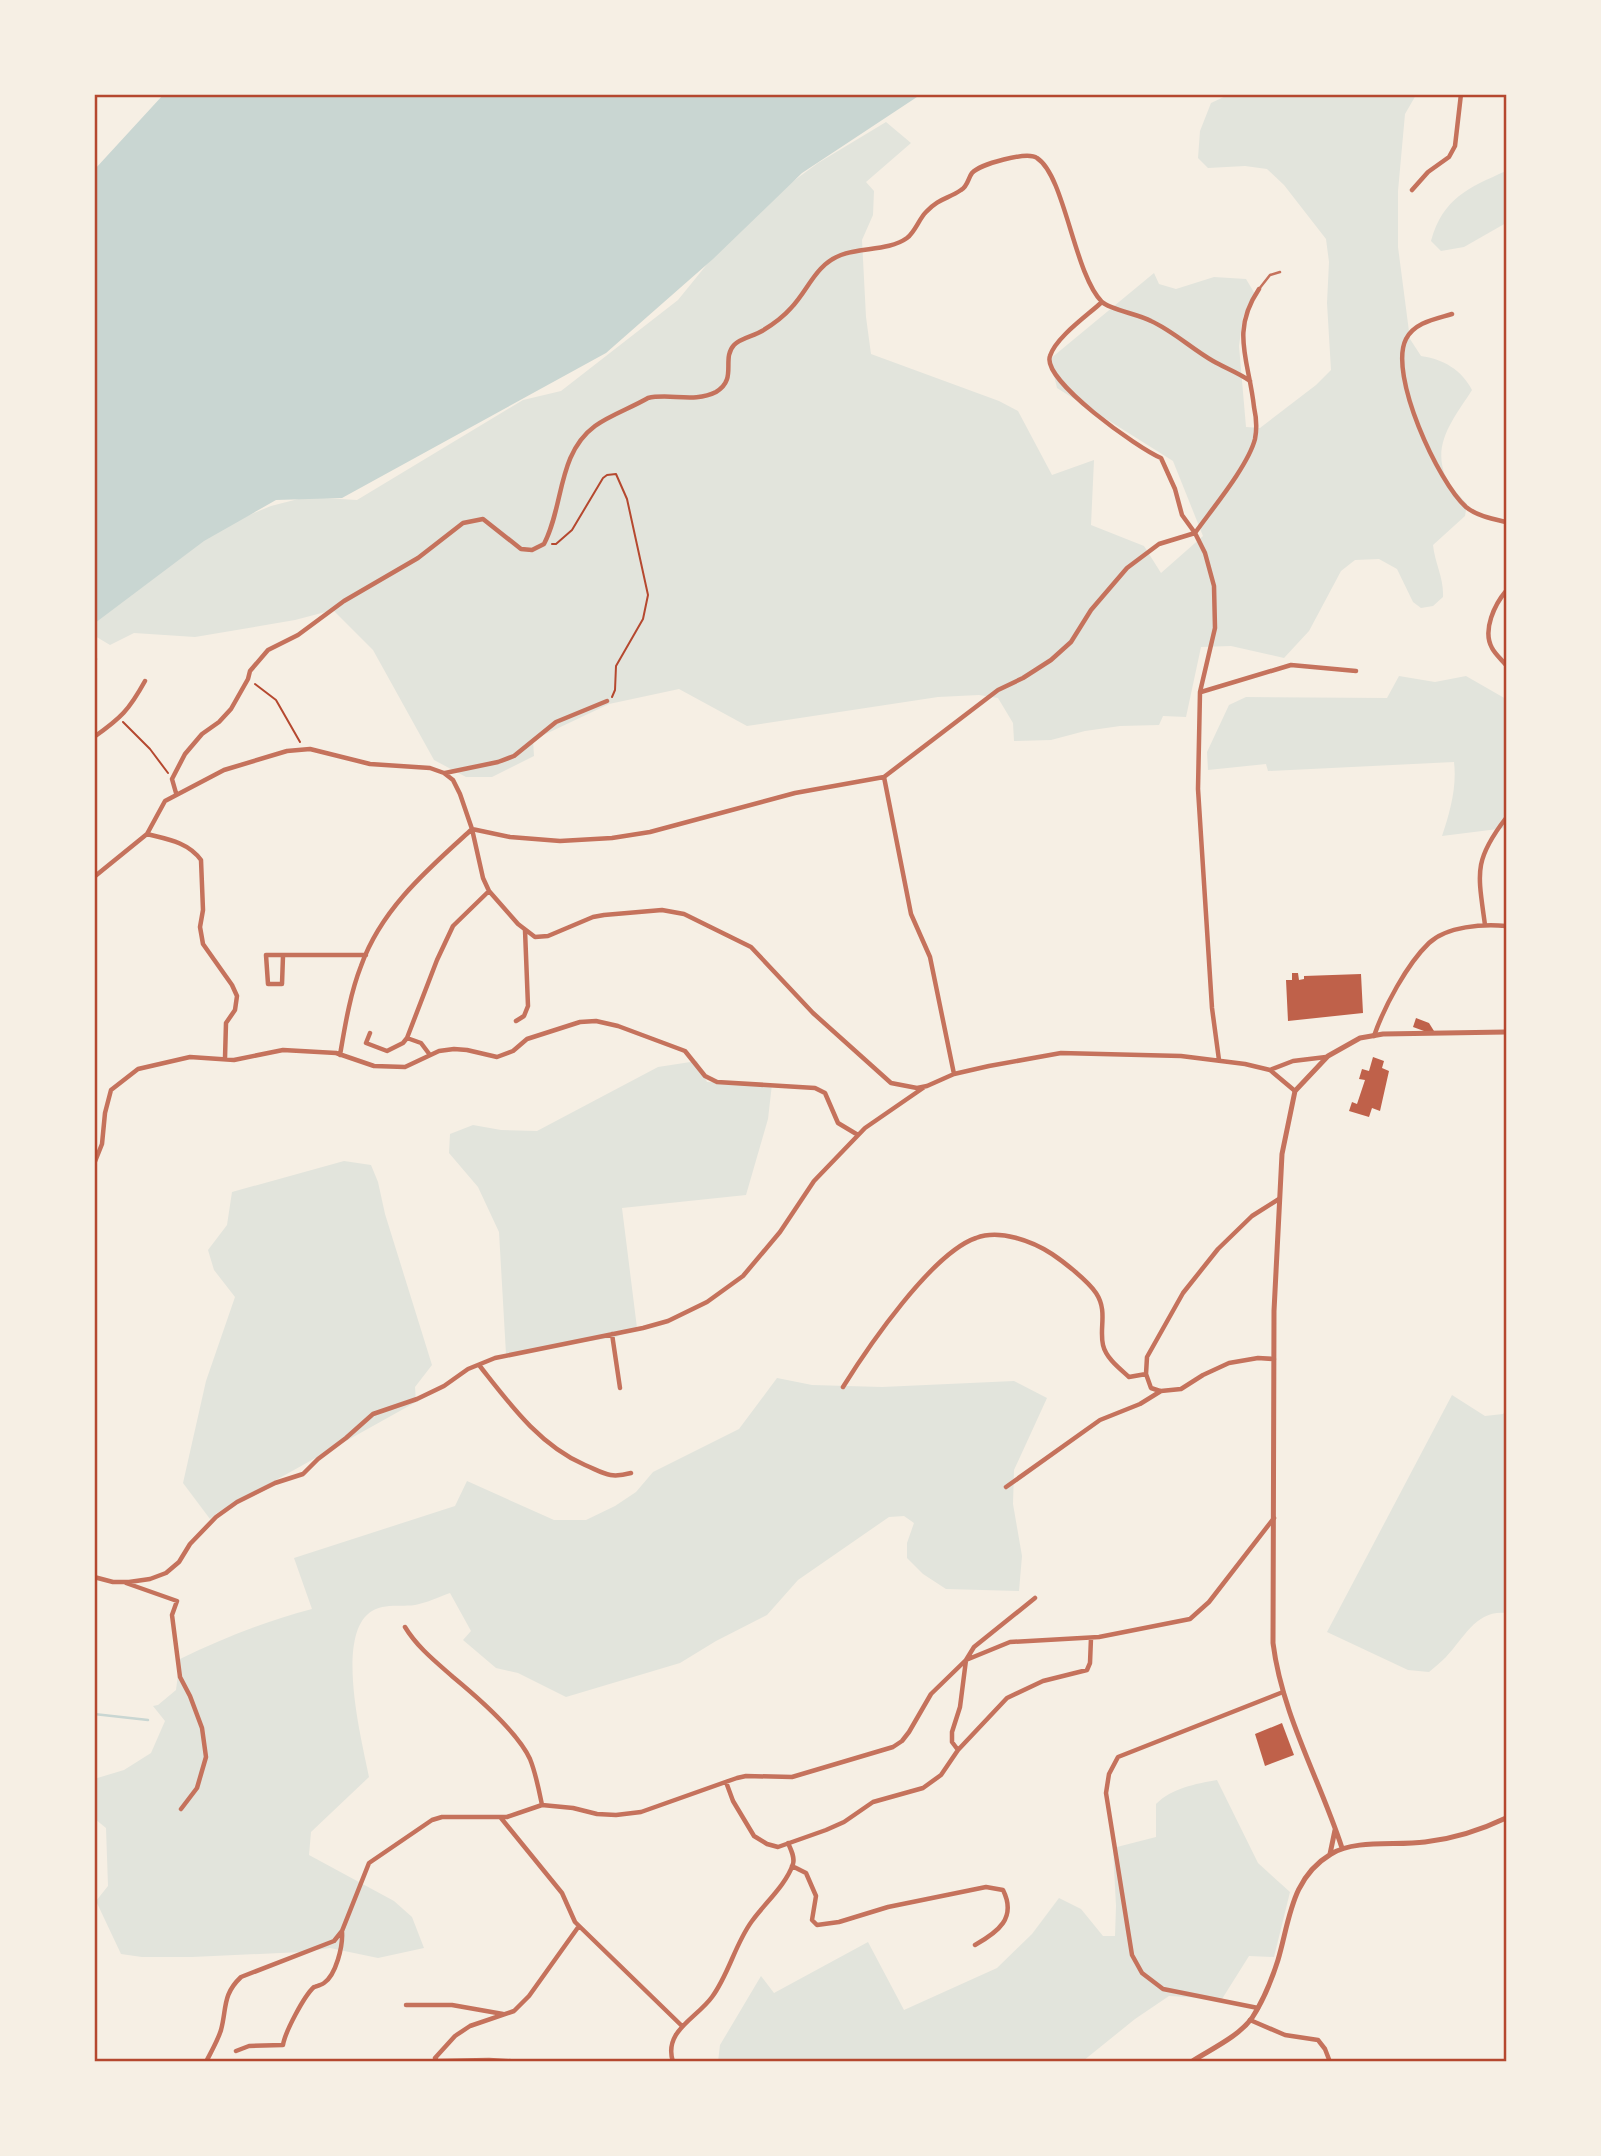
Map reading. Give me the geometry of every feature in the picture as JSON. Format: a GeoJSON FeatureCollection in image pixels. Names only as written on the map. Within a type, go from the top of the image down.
{"type":"FeatureCollection","features":[{"type":"Feature","properties":{"kind":"street"},"geometry":{"type":"LineString","coordinates":[[1412,190],[1428,172],[1449,157],[1455,146],[1461,94]]}},
{"type":"Feature","properties":{"kind":"street"},"geometry":{"type":"LineString","coordinates":[[176,793],[172,779],[185,754],[202,734],[231,709],[250,671],[268,650],[298,635],[344,601],[418,558],[463,523],[482,519],[521,549],[532,550],[544,544],[559,502],[566,464],[582,438],[595,425],[648,398],[704,396],[716,392],[729,375],[729,356],[734,345],[763,331],[791,308],[821,265],[842,254],[908,238],[927,211],[943,197],[962,190],[972,173],[987,165],[1026,154],[1036,156],[1044,164],[1055,186],[1090,280],[1102,302],[1155,322],[1214,362],[1251,381]]}},
{"type":"Feature","properties":{"kind":"street"},"geometry":{"type":"LineString","coordinates":[[472,829],[510,837],[559,841],[612,838],[650,832],[795,793],[884,777],[998,690],[1051,660],[1071,642],[1091,610],[1128,568],[1158,544],[1195,533],[1248,458],[1256,436],[1251,381],[1242,328],[1247,308],[1259,289]]}},
{"type":"Feature","properties":{"kind":"street"},"geometry":{"type":"LineString","coordinates":[[1102,302],[1057,343],[1049,357],[1049,363],[1060,382],[1071,393],[1125,438],[1161,458],[1175,488],[1182,515],[1205,553],[1214,586],[1215,628],[1200,692],[1198,730],[1199,810],[1212,1008],[1219,1060]]}},
{"type":"Feature","properties":{"kind":"street"},"geometry":{"type":"LineString","coordinates":[[1452,314],[1419,324],[1406,339],[1402,356],[1403,372],[1432,459],[1451,488],[1467,508],[1488,518],[1507,522]]}},
{"type":"Feature","properties":{"kind":"street"},"geometry":{"type":"LineString","coordinates":[[1507,591],[1497,602],[1489,635],[1490,646],[1507,665]]}},
{"type":"Feature","properties":{"kind":"street"},"geometry":{"type":"LineString","coordinates":[[1200,692],[1291,665],[1356,671]]}},
{"type":"Feature","properties":{"kind":"street"},"geometry":{"type":"LineString","coordinates":[[94,737],[120,719],[130,708],[145,681]]}},
{"type":"Feature","properties":{"kind":"street"},"geometry":{"type":"LineString","coordinates":[[444,773],[514,756],[556,722],[607,701]]}},
{"type":"Feature","properties":{"kind":"street"},"geometry":{"type":"LineString","coordinates":[[94,877],[147,834],[165,801],[176,793],[224,771],[287,751],[304,749],[370,764],[430,768],[453,780],[460,794],[489,891],[524,929],[535,937],[548,936],[604,915],[662,910],[684,914],[751,947],[813,1013],[891,1083],[917,1088],[927,1086]]}},
{"type":"Feature","properties":{"kind":"street"},"geometry":{"type":"LineString","coordinates":[[884,777],[911,914],[930,957],[954,1074]]}},
{"type":"Feature","properties":{"kind":"street"},"geometry":{"type":"LineString","coordinates":[[1485,925],[1480,860],[1489,841],[1507,818]]}},
{"type":"Feature","properties":{"kind":"street"},"geometry":{"type":"LineString","coordinates":[[340,1055],[360,966],[386,916],[472,829]]}},
{"type":"Feature","properties":{"kind":"street"},"geometry":{"type":"LineString","coordinates":[[147,834],[181,843],[201,860],[203,910],[200,927],[203,944],[237,996],[235,1010],[226,1023],[225,1058]]}},
{"type":"Feature","properties":{"kind":"street"},"geometry":{"type":"LineString","coordinates":[[370,1033],[366,1042],[387,1051],[403,1043],[453,926],[489,891]]}},
{"type":"Feature","properties":{"kind":"street"},"geometry":{"type":"LineString","coordinates":[[1374,1035],[1408,969],[1430,941],[1468,925],[1507,926]]}},
{"type":"Feature","properties":{"kind":"street"},"geometry":{"type":"LineString","coordinates":[[516,1021],[524,1016],[528,1006],[524,929]]}},
{"type":"Feature","properties":{"kind":"street"},"geometry":{"type":"LineString","coordinates":[[282,956],[282,984],[268,984],[266,956],[366,955]]}},
{"type":"Feature","properties":{"kind":"street"},"geometry":{"type":"LineString","coordinates":[[94,1164],[102,1144],[111,1090],[138,1069],[159,1063],[190,1057],[234,1060],[283,1050],[340,1055],[383,1068],[405,1068],[430,1055],[454,1049],[497,1058],[513,1051],[527,1040],[580,1022],[596,1021],[618,1026],[685,1051],[705,1076],[717,1082],[815,1088],[825,1093],[838,1123],[859,1135]]}},
{"type":"Feature","properties":{"kind":"street"},"geometry":{"type":"LineString","coordinates":[[1342,1848],[1283,1692],[1277,1674],[1273,1643],[1275,1311],[1282,1154],[1295,1091],[1328,1056],[1360,1038],[1374,1035],[1507,1032]]}},
{"type":"Feature","properties":{"kind":"street"},"geometry":{"type":"LineString","coordinates":[[407,1038],[421,1043],[430,1055]]}},
{"type":"Feature","properties":{"kind":"street"},"geometry":{"type":"LineString","coordinates":[[122,1582],[150,1579],[166,1573],[179,1562],[190,1544],[216,1517],[237,1502],[275,1483],[303,1474],[373,1414],[417,1399],[495,1358],[668,1321],[707,1303],[743,1276],[779,1232],[814,1181],[859,1135],[883,1114],[927,1086],[954,1074],[1021,1058],[1062,1053],[1181,1056],[1270,1070],[1295,1091]]}},
{"type":"Feature","properties":{"kind":"street"},"geometry":{"type":"LineString","coordinates":[[1270,1070],[1293,1061],[1328,1056]]}},
{"type":"Feature","properties":{"kind":"street"},"geometry":{"type":"LineString","coordinates":[[1275,1359],[1258,1358],[1229,1363],[1181,1389],[1161,1391],[1150,1388],[1146,1374],[1147,1357],[1183,1293],[1218,1249],[1252,1216],[1279,1199]]}},
{"type":"Feature","properties":{"kind":"street"},"geometry":{"type":"LineString","coordinates":[[843,1387],[877,1338],[931,1270],[966,1242],[999,1234],[1040,1246],[1096,1293],[1104,1318],[1103,1345],[1112,1362],[1129,1377],[1146,1374]]}},
{"type":"Feature","properties":{"kind":"street"},"geometry":{"type":"LineString","coordinates":[[612,1334],[620,1388]]}},
{"type":"Feature","properties":{"kind":"street"},"geometry":{"type":"LineString","coordinates":[[480,1364],[510,1403],[548,1444],[603,1475],[620,1476],[631,1473]]}},
{"type":"Feature","properties":{"kind":"street"},"geometry":{"type":"LineString","coordinates":[[1006,1487],[1100,1420],[1140,1404],[1161,1391]]}},
{"type":"Feature","properties":{"kind":"street"},"geometry":{"type":"LineString","coordinates":[[967,1660],[1010,1642],[1091,1638],[1190,1619],[1209,1602],[1274,1517]]}},
{"type":"Feature","properties":{"kind":"street"},"geometry":{"type":"LineString","coordinates":[[94,1577],[122,1582],[177,1601],[173,1615],[180,1677],[202,1728],[206,1758],[197,1788],[181,1810]]}},
{"type":"Feature","properties":{"kind":"street"},"geometry":{"type":"LineString","coordinates":[[206,2062],[221,2030],[226,1997],[234,1983],[241,1977],[334,1941],[342,1931],[369,1863],[432,1820],[442,1817],[500,1817],[542,1805],[607,1815],[641,1812],[746,1776],[792,1777],[893,1747],[909,1732],[931,1694],[967,1660],[974,1647],[1035,1598]]}},
{"type":"Feature","properties":{"kind":"street"},"geometry":{"type":"LineString","coordinates":[[405,1627],[433,1660],[511,1731],[529,1757],[542,1805]]}},
{"type":"Feature","properties":{"kind":"street"},"geometry":{"type":"LineString","coordinates":[[726,1782],[733,1801],[754,1836],[767,1844],[778,1847],[844,1822],[873,1802],[923,1788],[941,1775],[958,1751],[1007,1698],[1043,1681],[1087,1670],[1090,1663],[1091,1638]]}},
{"type":"Feature","properties":{"kind":"street"},"geometry":{"type":"LineString","coordinates":[[958,1751],[952,1742],[952,1732],[965,1682],[967,1660]]}},
{"type":"Feature","properties":{"kind":"street"},"geometry":{"type":"LineString","coordinates":[[1258,2008],[1163,1989],[1142,1973],[1132,1955],[1106,1793],[1109,1774],[1118,1758],[1283,1692]]}},
{"type":"Feature","properties":{"kind":"street"},"geometry":{"type":"LineString","coordinates":[[500,1817],[562,1893],[575,1922],[682,2026]]}},
{"type":"Feature","properties":{"kind":"street"},"geometry":{"type":"LineString","coordinates":[[1191,2062],[1234,2034],[1250,2020],[1258,2008],[1278,1959],[1291,1905],[1299,1885],[1312,1868],[1330,1854],[1342,1848],[1426,1842],[1462,1835],[1507,1818]]}},
{"type":"Feature","properties":{"kind":"street"},"geometry":{"type":"LineString","coordinates":[[1330,1854],[1335,1828]]}},
{"type":"Feature","properties":{"kind":"street"},"geometry":{"type":"LineString","coordinates":[[673,2062],[670,2044],[682,2026],[712,1998],[750,1924],[792,1866],[794,1858],[788,1843]]}},
{"type":"Feature","properties":{"kind":"street"},"geometry":{"type":"LineString","coordinates":[[792,1866],[806,1873],[816,1896],[812,1920],[817,1925],[986,1887],[1003,1890],[1008,1900],[1008,1914],[996,1933],[975,1945]]}},
{"type":"Feature","properties":{"kind":"street"},"geometry":{"type":"LineString","coordinates":[[523,2062],[437,2061],[435,2058],[455,2036],[470,2026],[514,2011],[529,1996],[579,1926]]}},
{"type":"Feature","properties":{"kind":"street"},"geometry":{"type":"LineString","coordinates":[[236,2051],[249,2046],[282,2045],[285,2032],[314,1987],[326,1982],[331,1973],[342,1941],[342,1931]]}},
{"type":"Feature","properties":{"kind":"street"},"geometry":{"type":"LineString","coordinates":[[406,2005],[452,2006],[508,2014]]}},
{"type":"Feature","properties":{"kind":"street"},"geometry":{"type":"LineString","coordinates":[[1250,2020],[1284,2035],[1318,2040],[1330,2062]]}},
{"type":"Feature","properties":{"kind":"lane"},"geometry":{"type":"LineString","coordinates":[[1259,289],[1270,275],[1280,272]]}},
{"type":"Feature","properties":{"kind":"path"},"geometry":{"type":"LineString","coordinates":[[544,544],[556,544],[563,540],[572,530],[603,478],[616,474],[627,499],[648,595],[643,619],[616,666],[614,696],[607,701]]}},
{"type":"Feature","properties":{"kind":"path"},"geometry":{"type":"LineString","coordinates":[[248,679],[276,700],[304,749]]}},
{"type":"Feature","properties":{"kind":"path"},"geometry":{"type":"LineString","coordinates":[[120,719],[150,749],[172,779]]}},
{"type":"Feature","properties":{"kind":"shaded area"},"geometry":{"type":"Polygon","coordinates":[[[1230,94],[1416,95],[1405,114],[1398,191],[1398,247],[1410,339],[1421,356],[1451,367],[1463,377],[1472,390],[1447,431],[1441,453],[1446,477],[1467,504],[1465,516],[1433,545],[1443,597],[1433,606],[1421,608],[1413,602],[1397,569],[1379,559],[1355,560],[1341,571],[1309,631],[1284,658],[1231,646],[1201,647],[1186,717],[1163,716],[1159,725],[1120,726],[1051,740],[1014,741],[1013,723],[998,698],[979,695],[938,697],[747,726],[679,689],[609,704],[533,740],[534,756],[492,777],[466,777],[434,760],[373,650],[333,610],[295,620],[195,637],[134,633],[110,645],[95,636],[95,617],[227,519],[237,520],[271,506],[306,497],[357,500],[523,400],[561,391],[678,300],[747,215],[818,163],[886,122],[911,143],[866,182],[874,191],[873,215],[862,240],[871,354],[999,401],[1018,411],[1052,475],[1094,460],[1091,525],[1144,546],[1161,573],[1203,536],[1173,461],[1057,388],[1050,359],[1154,273],[1159,284],[1176,289],[1214,277],[1246,279],[1255,294],[1243,317],[1239,346],[1246,427],[1260,428],[1316,385],[1331,370],[1327,303],[1329,262],[1326,239],[1284,185],[1267,169],[1245,166],[1208,168],[1198,158],[1200,131],[1211,103],[1230,94]]]}},
{"type":"Feature","properties":{"kind":"shaded area"},"geometry":{"type":"Polygon","coordinates":[[[163,95],[920,95],[802,173],[713,259],[606,353],[342,498],[276,500],[204,541],[95,623],[95,169],[163,95]]]}},
{"type":"Feature","properties":{"kind":"shaded area"},"geometry":{"type":"Polygon","coordinates":[[[1506,171],[1506,223],[1464,247],[1441,251],[1431,241],[1442,214],[1450,204],[1469,189],[1506,171]]]}},
{"type":"Feature","properties":{"kind":"shaded area"},"geometry":{"type":"Polygon","coordinates":[[[1399,676],[1435,682],[1466,676],[1506,699],[1506,828],[1442,836],[1455,781],[1454,762],[1268,771],[1266,764],[1208,770],[1207,752],[1229,705],[1246,697],[1387,698],[1399,676]]]}},
{"type":"Feature","properties":{"kind":"shaded area"},"geometry":{"type":"Polygon","coordinates":[[[697,1061],[707,1082],[772,1084],[768,1119],[746,1195],[622,1208],[637,1328],[616,1337],[506,1354],[499,1232],[478,1187],[449,1153],[450,1134],[473,1125],[501,1130],[537,1131],[658,1067],[697,1061]]]}},
{"type":"Feature","properties":{"kind":"shaded area"},"geometry":{"type":"Polygon","coordinates":[[[344,1161],[371,1165],[432,1365],[415,1387],[416,1402],[210,1519],[183,1483],[206,1381],[235,1297],[214,1270],[208,1250],[227,1225],[232,1192],[344,1161]]]}},
{"type":"Feature","properties":{"kind":"shaded area"},"geometry":{"type":"Polygon","coordinates":[[[777,1378],[812,1385],[882,1387],[1014,1381],[1047,1398],[1014,1470],[1013,1504],[1022,1556],[1019,1591],[946,1589],[923,1574],[907,1558],[907,1543],[914,1523],[904,1516],[889,1517],[798,1580],[767,1615],[680,1663],[566,1697],[518,1673],[496,1668],[463,1640],[471,1631],[450,1593],[415,1605],[388,1606],[372,1611],[361,1623],[355,1642],[353,1664],[357,1715],[369,1777],[311,1832],[309,1855],[394,1901],[412,1917],[424,1948],[378,1958],[330,1948],[302,1952],[192,1957],[142,1957],[121,1954],[96,1901],[108,1886],[106,1828],[95,1819],[94,1779],[124,1770],[151,1753],[165,1721],[153,1706],[176,1690],[180,1659],[245,1631],[312,1609],[294,1558],[455,1506],[467,1481],[554,1520],[586,1520],[636,1492],[653,1472],[739,1429],[777,1378]]]}},
{"type":"Feature","properties":{"kind":"shaded area"},"geometry":{"type":"Polygon","coordinates":[[[1452,1395],[1485,1416],[1503,1414],[1506,1410],[1506,1613],[1496,1613],[1479,1620],[1429,1672],[1408,1670],[1327,1632],[1452,1395]]]}},
{"type":"Feature","properties":{"kind":"shaded area"},"geometry":{"type":"Polygon","coordinates":[[[1217,1780],[1258,1863],[1290,1892],[1274,1957],[1249,1956],[1222,1999],[1169,1996],[1135,2019],[1083,2061],[718,2062],[720,2045],[761,1976],[774,1993],[868,1942],[904,2010],[997,1968],[1032,1934],[1059,1898],[1081,1909],[1103,1936],[1115,1936],[1113,1848],[1156,1837],[1156,1804],[1169,1794],[1184,1787],[1217,1780]]]}},
{"type":"Feature","properties":{"kind":"building"},"geometry":{"type":"Polygon","coordinates":[[[1292,973],[1298,973],[1299,980],[1304,979],[1304,976],[1361,974],[1363,1013],[1288,1021],[1286,980],[1292,980],[1292,973]]]}},
{"type":"Feature","properties":{"kind":"building"},"geometry":{"type":"Polygon","coordinates":[[[1416,1018],[1429,1023],[1434,1031],[1413,1027],[1416,1018]]]}},
{"type":"Feature","properties":{"kind":"building"},"geometry":{"type":"Polygon","coordinates":[[[1373,1057],[1384,1061],[1382,1068],[1389,1071],[1380,1111],[1372,1108],[1369,1117],[1349,1111],[1352,1102],[1357,1104],[1365,1080],[1359,1079],[1362,1069],[1369,1071],[1373,1057]]]}},
{"type":"Feature","properties":{"kind":"building"},"geometry":{"type":"Polygon","coordinates":[[[1282,1723],[1294,1755],[1265,1766],[1255,1734],[1282,1723]]]}},
{"type":"Feature","properties":{"kind":"waterway"},"geometry":{"type":"LineString","coordinates":[[94,1714],[148,1720]]}}]}
